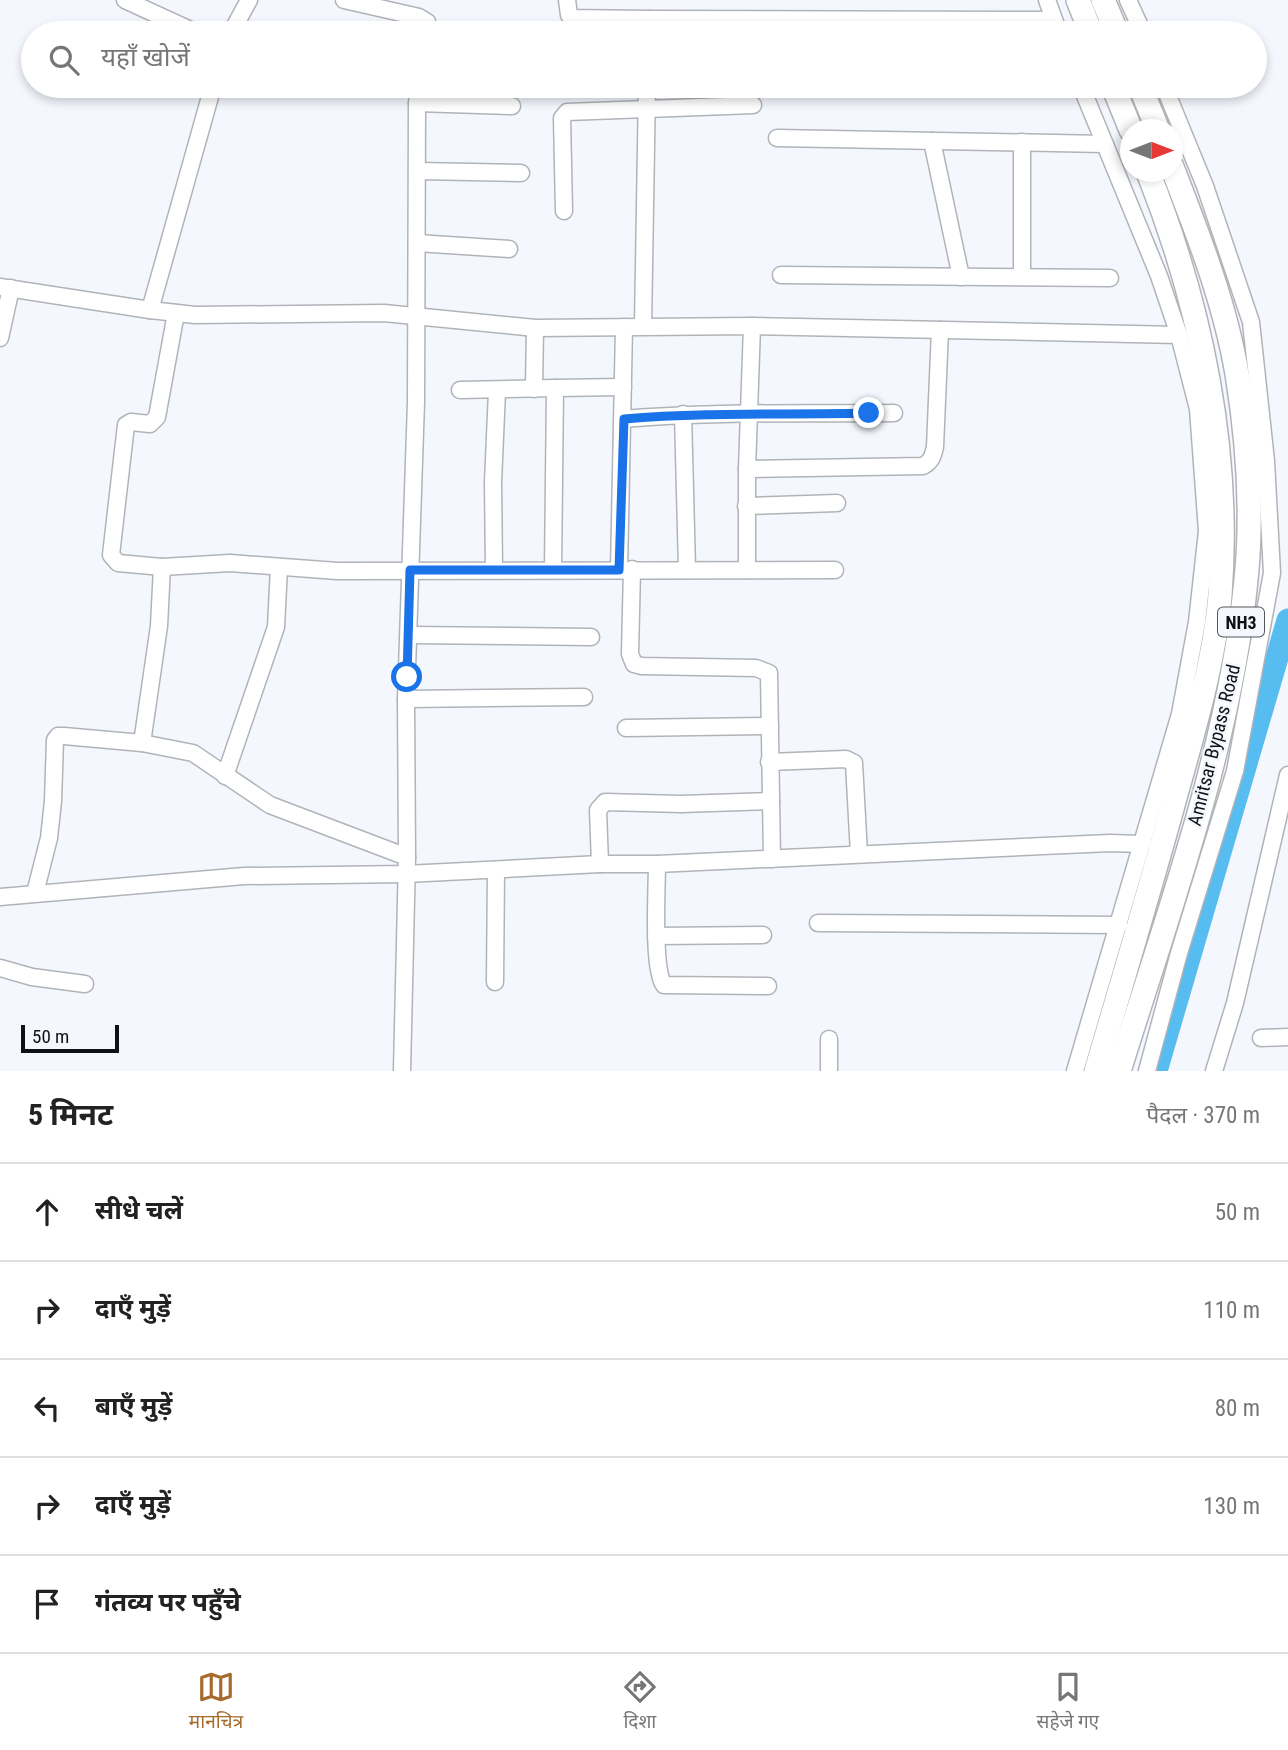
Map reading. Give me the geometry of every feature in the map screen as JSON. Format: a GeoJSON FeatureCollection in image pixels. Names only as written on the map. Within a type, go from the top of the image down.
{"type":"FeatureCollection","features":[{"type":"Feature","properties":{"kind":"highway"},"geometry":{"type":"LineString","coordinates":[[1078,0],[1086,21]]}},
{"type":"Feature","properties":{"kind":"highway"},"geometry":{"type":"LineString","coordinates":[[1103,0],[1112,21]]}},
{"type":"Feature","properties":{"kind":"highway"},"geometry":{"type":"LineString","coordinates":[[1118,98],[1126,119]]}},
{"type":"Feature","properties":{"kind":"highway"},"geometry":{"type":"LineString","coordinates":[[1145,98],[1154,119]]}},
{"type":"Feature","properties":{"kind":"highway","name":"Amritsar Bypass Road"},"geometry":{"type":"LineString","coordinates":[[1096,1071],[1194,731],[1220,597],[1222,521],[1219,458],[1208,374],[1184,278],[1151,182]]}},
{"type":"Feature","properties":{"kind":"highway","name":"Amritsar Bypass Road"},"geometry":{"type":"LineString","coordinates":[[1119,1071],[1208,776],[1238,648],[1247,578],[1250,507],[1237,372],[1205,256],[1178,182]]}},
{"type":"Feature","properties":{"kind":"street"},"geometry":{"type":"LineString","coordinates":[[125,0],[171,21]]}},
{"type":"Feature","properties":{"kind":"street"},"geometry":{"type":"LineString","coordinates":[[238,21],[249,0]]}},
{"type":"Feature","properties":{"kind":"street"},"geometry":{"type":"LineString","coordinates":[[344,0],[419,17],[425,21]]}},
{"type":"Feature","properties":{"kind":"street"},"geometry":{"type":"LineString","coordinates":[[567,0],[572,18],[600,21]]}},
{"type":"Feature","properties":{"kind":"street"},"geometry":{"type":"LineString","coordinates":[[1047,0],[1055,21]]}},
{"type":"Feature","properties":{"kind":"street"},"geometry":{"type":"LineString","coordinates":[[1128,0],[1138,21]]}},
{"type":"Feature","properties":{"kind":"street"},"geometry":{"type":"LineString","coordinates":[[150,310],[210,98]]}},
{"type":"Feature","properties":{"kind":"street"},"geometry":{"type":"LineString","coordinates":[[402,1071],[418,98]]}},
{"type":"Feature","properties":{"kind":"street"},"geometry":{"type":"LineString","coordinates":[[643,326],[648,98]]}},
{"type":"Feature","properties":{"kind":"street"},"geometry":{"type":"LineString","coordinates":[[1075,1071],[1180,715],[1197,622],[1207,531],[1198,409],[1179,335],[1159,276],[1086,98]]}},
{"type":"Feature","properties":{"kind":"street"},"geometry":{"type":"LineString","coordinates":[[1147,1071],[1179,953],[1235,771],[1280,575],[1251,322],[1205,186],[1169,98]]}},
{"type":"Feature","properties":{"kind":"street"},"geometry":{"type":"LineString","coordinates":[[417,103],[512,106]]}},
{"type":"Feature","properties":{"kind":"street"},"geometry":{"type":"LineString","coordinates":[[564,211],[564,114],[573,111],[753,105]]}},
{"type":"Feature","properties":{"kind":"street"},"geometry":{"type":"LineString","coordinates":[[777,138],[1105,144]]}},
{"type":"Feature","properties":{"kind":"street"},"geometry":{"type":"LineString","coordinates":[[932,141],[961,277]]}},
{"type":"Feature","properties":{"kind":"street"},"geometry":{"type":"LineString","coordinates":[[1022,142],[1022,277]]}},
{"type":"Feature","properties":{"kind":"street"},"geometry":{"type":"LineString","coordinates":[[418,171],[521,173]]}},
{"type":"Feature","properties":{"kind":"street"},"geometry":{"type":"LineString","coordinates":[[417,243],[509,249]]}},
{"type":"Feature","properties":{"kind":"street"},"geometry":{"type":"LineString","coordinates":[[781,275],[1110,278]]}},
{"type":"Feature","properties":{"kind":"street"},"geometry":{"type":"LineString","coordinates":[[0,338],[6,287],[195,315],[384,313],[535,328],[752,326],[1179,335]]}},
{"type":"Feature","properties":{"kind":"street"},"geometry":{"type":"LineString","coordinates":[[176,313],[157,417],[150,424],[131,422],[126,425],[111,555],[118,563],[162,566],[230,563],[337,571],[835,570]]}},
{"type":"Feature","properties":{"kind":"street"},"geometry":{"type":"LineString","coordinates":[[747,569],[746,506],[752,326]]}},
{"type":"Feature","properties":{"kind":"street"},"geometry":{"type":"LineString","coordinates":[[624,327],[625,569],[630,654],[634,664],[642,666],[765,670],[770,678],[772,859]]}},
{"type":"Feature","properties":{"kind":"street"},"geometry":{"type":"LineString","coordinates":[[534,388],[535,328]]}},
{"type":"Feature","properties":{"kind":"street"},"geometry":{"type":"LineString","coordinates":[[747,469],[926,464],[932,458],[935,447],[940,330]]}},
{"type":"Feature","properties":{"kind":"street"},"geometry":{"type":"LineString","coordinates":[[460,390],[623,387]]}},
{"type":"Feature","properties":{"kind":"street"},"geometry":{"type":"LineString","coordinates":[[553,570],[555,388]]}},
{"type":"Feature","properties":{"kind":"street"},"geometry":{"type":"LineString","coordinates":[[494,570],[497,391]]}},
{"type":"Feature","properties":{"kind":"street"},"geometry":{"type":"LineString","coordinates":[[624,419],[749,412],[894,413]]}},
{"type":"Feature","properties":{"kind":"street"},"geometry":{"type":"LineString","coordinates":[[683,414],[687,569]]}},
{"type":"Feature","properties":{"kind":"street"},"geometry":{"type":"LineString","coordinates":[[746,506],[837,503]]}},
{"type":"Feature","properties":{"kind":"street"},"geometry":{"type":"LineString","coordinates":[[142,743],[159,626],[162,566]]}},
{"type":"Feature","properties":{"kind":"street"},"geometry":{"type":"LineString","coordinates":[[225,776],[276,627],[279,567]]}},
{"type":"Feature","properties":{"kind":"street"},"geometry":{"type":"LineString","coordinates":[[409,635],[591,637]]}},
{"type":"Feature","properties":{"kind":"street"},"geometry":{"type":"LineString","coordinates":[[406,699],[584,697]]}},
{"type":"Feature","properties":{"kind":"street"},"geometry":{"type":"LineString","coordinates":[[626,728],[771,726]]}},
{"type":"Feature","properties":{"kind":"street"},"geometry":{"type":"LineString","coordinates":[[35,893],[50,838],[55,740],[58,736],[142,743],[193,753],[270,805],[407,857]]}},
{"type":"Feature","properties":{"kind":"street"},"geometry":{"type":"LineString","coordinates":[[769,762],[846,759],[853,763],[859,854]]}},
{"type":"Feature","properties":{"kind":"street"},"geometry":{"type":"LineString","coordinates":[[1214,1071],[1234,1003],[1288,775]]}},
{"type":"Feature","properties":{"kind":"street"},"geometry":{"type":"LineString","coordinates":[[600,863],[598,810],[605,802],[681,804],[771,801]]}},
{"type":"Feature","properties":{"kind":"street"},"geometry":{"type":"LineString","coordinates":[[0,897],[244,876],[406,874],[600,863],[772,859],[1110,843],[1142,844]]}},
{"type":"Feature","properties":{"kind":"street"},"geometry":{"type":"LineString","coordinates":[[657,863],[656,936],[659,978],[664,985],[768,986]]}},
{"type":"Feature","properties":{"kind":"street"},"geometry":{"type":"LineString","coordinates":[[495,982],[496,870]]}},
{"type":"Feature","properties":{"kind":"street"},"geometry":{"type":"LineString","coordinates":[[818,923],[1119,925]]}},
{"type":"Feature","properties":{"kind":"street"},"geometry":{"type":"LineString","coordinates":[[656,936],[763,935]]}},
{"type":"Feature","properties":{"kind":"street"},"geometry":{"type":"LineString","coordinates":[[0,968],[85,984]]}},
{"type":"Feature","properties":{"kind":"street"},"geometry":{"type":"LineString","coordinates":[[1261,1038],[1288,1038]]}},
{"type":"Feature","properties":{"kind":"street"},"geometry":{"type":"LineString","coordinates":[[829,1039],[829,1071]]}},
{"type":"Feature","properties":{"kind":"waterway"},"geometry":{"type":"LineString","coordinates":[[1156,1071],[1288,620]]}},
{"type":"Feature","properties":{"kind":"route"},"geometry":{"type":"LineString","coordinates":[[407,677],[410,570],[619,570],[624,419],[749,412],[869,413]]}}]}
